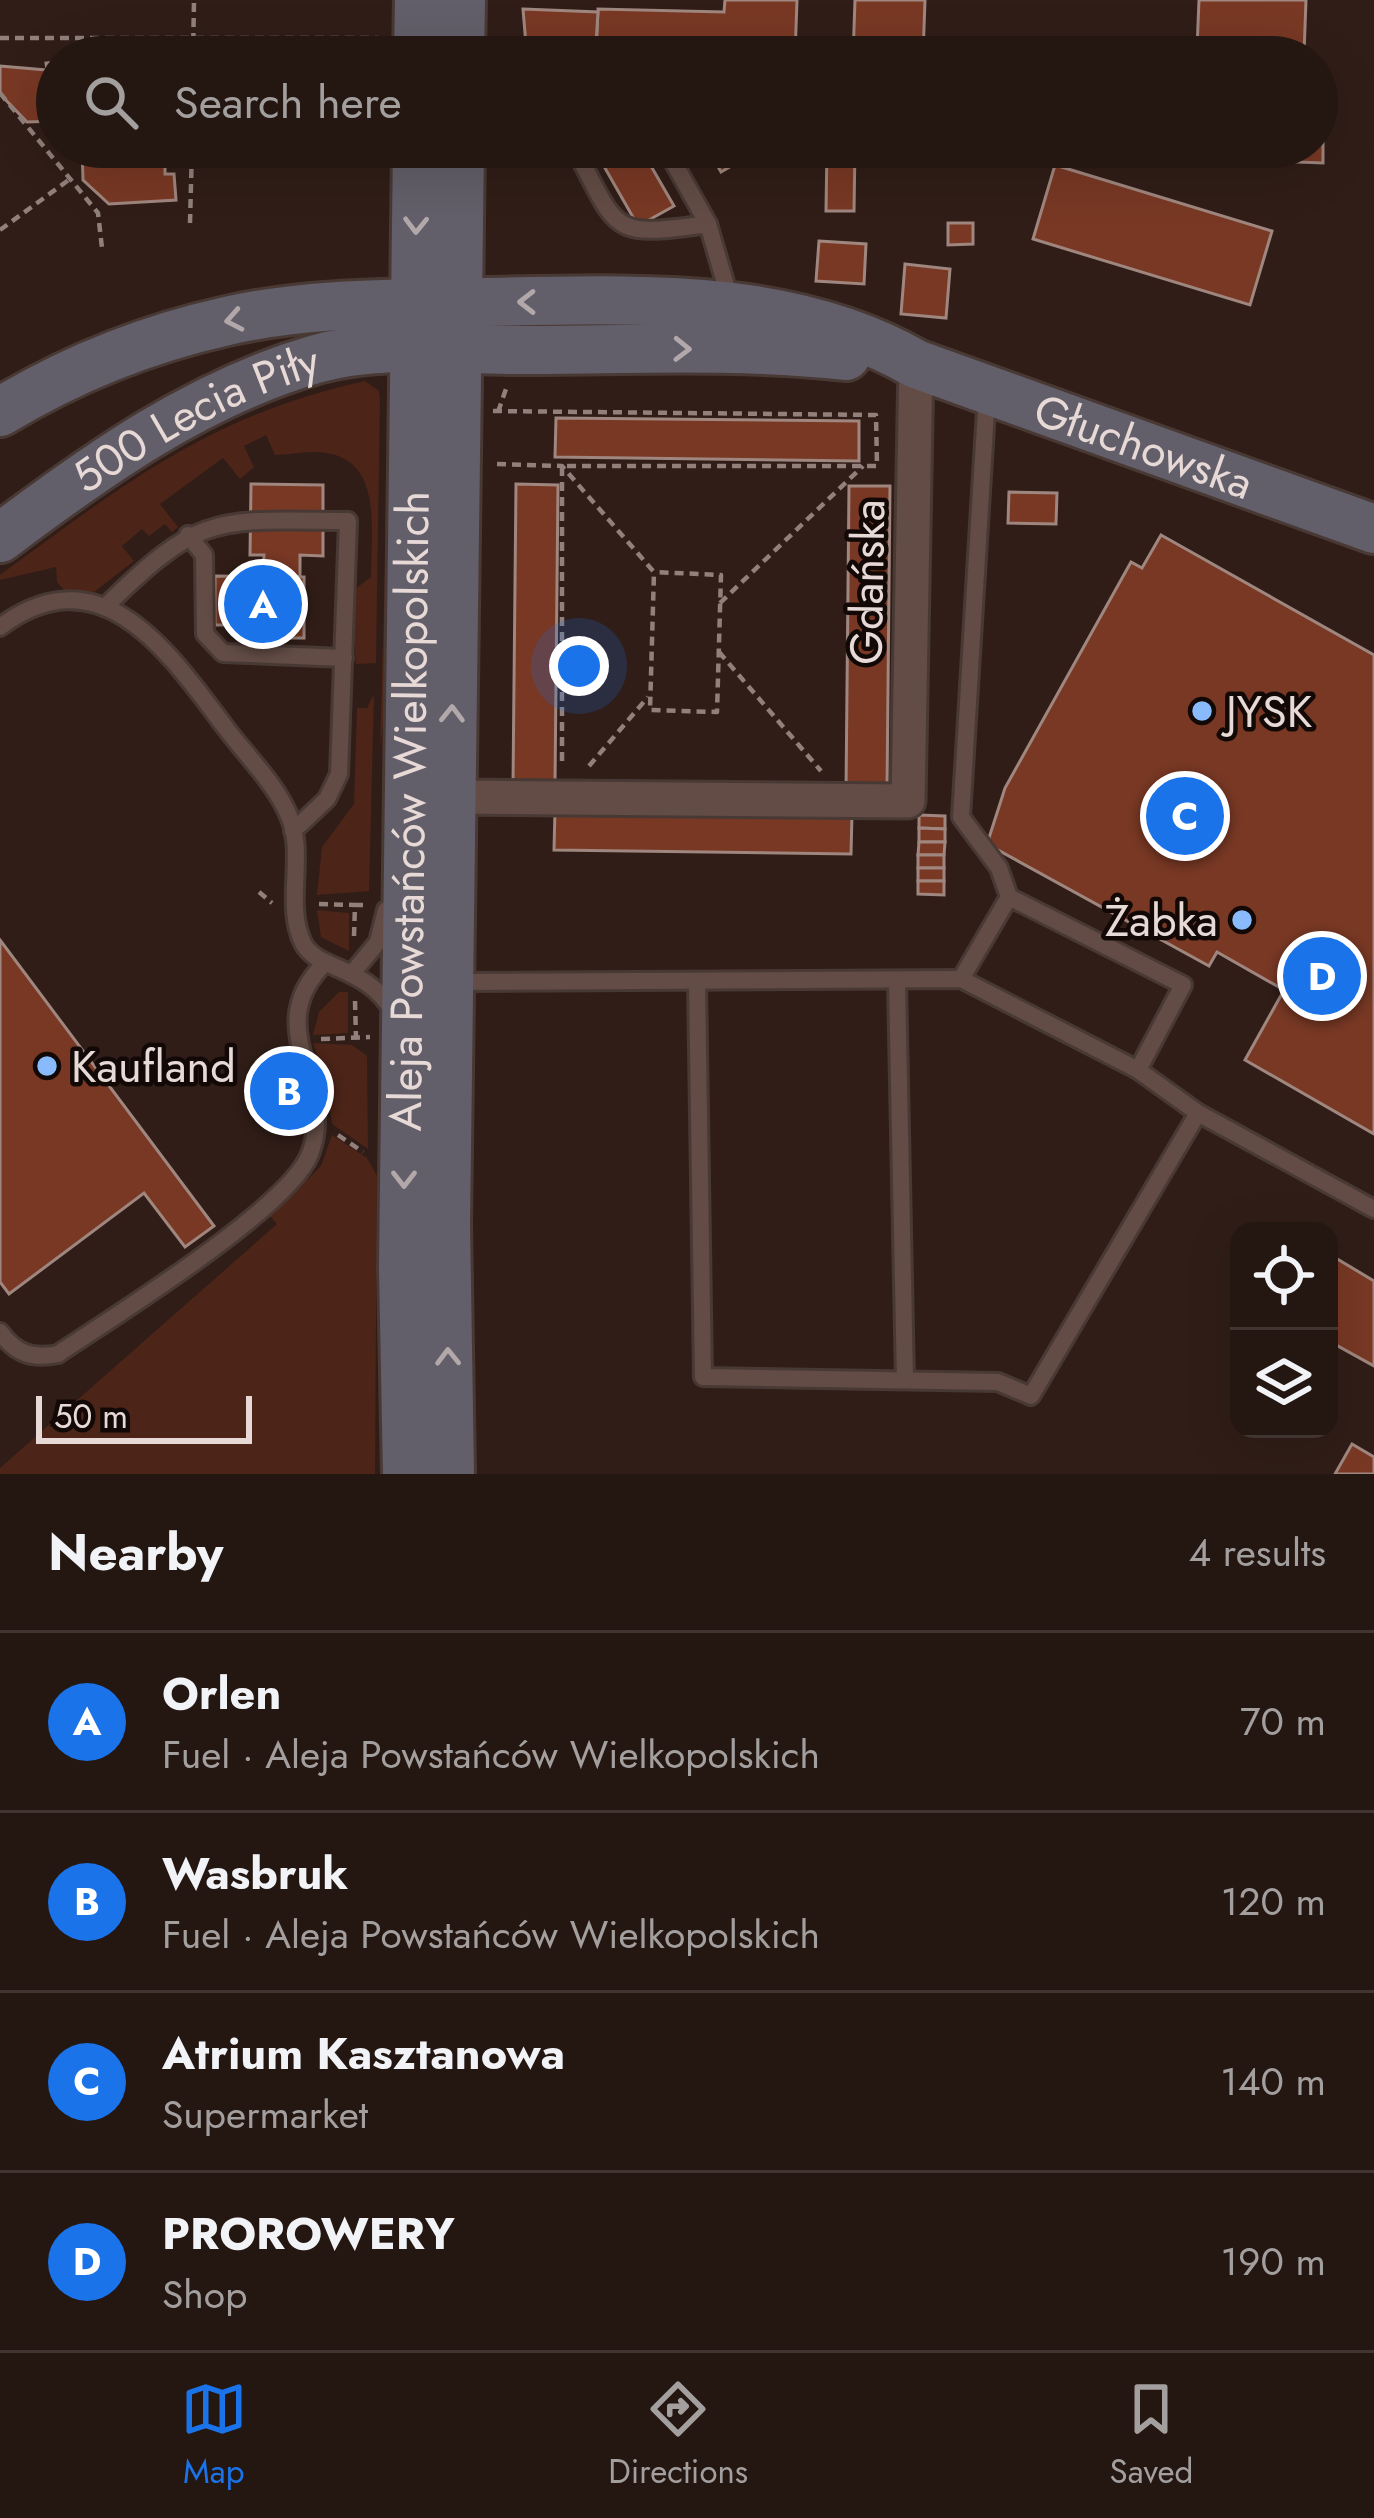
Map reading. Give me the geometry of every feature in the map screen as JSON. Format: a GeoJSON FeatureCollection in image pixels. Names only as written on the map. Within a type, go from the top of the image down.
{"type":"FeatureCollection","features":[{"type":"Feature","properties":{"kind":"main road"},"geometry":{"type":"LineString","coordinates":[[406,36],[419,0]]}},
{"type":"Feature","properties":{"kind":"main road"},"geometry":{"type":"LineString","coordinates":[[460,36],[461,0]]}},
{"type":"Feature","properties":{"kind":"main road","name":"Aleja Powstańców Wielkopolskich"},"geometry":{"type":"LineString","coordinates":[[407,1474],[408,852],[436,326],[449,168]]}},
{"type":"Feature","properties":{"kind":"main road","name":"Głuchowska"},"geometry":{"type":"LineString","coordinates":[[436,326],[733,307],[836,328],[880,343],[916,364],[1374,529]]}},
{"type":"Feature","properties":{"kind":"main road","name":"500 Lecia Piły"},"geometry":{"type":"LineString","coordinates":[[0,412],[99,360],[176,333],[288,310],[436,326]]}},
{"type":"Feature","properties":{"kind":"main road","name":"Aleja Powstańców Wielkopolskich"},"geometry":{"type":"LineString","coordinates":[[436,326],[472,411],[451,797],[450,1474]]}},
{"type":"Feature","properties":{"kind":"main road","name":"Głuchowska"},"geometry":{"type":"LineString","coordinates":[[436,326],[916,364]]}},
{"type":"Feature","properties":{"kind":"main road","name":"500 Lecia Piły"},"geometry":{"type":"LineString","coordinates":[[0,538],[148,434],[244,385],[436,326]]}},
{"type":"Feature","properties":{"kind":"street","name":"Gdańska"},"geometry":{"type":"LineString","coordinates":[[846,800],[908,801],[916,364]]}},
{"type":"Feature","properties":{"kind":"street"},"geometry":{"type":"LineString","coordinates":[[451,797],[846,800]]}},
{"type":"Feature","properties":{"kind":"lane"},"geometry":{"type":"LineString","coordinates":[[585,168],[606,206],[628,229],[641,233],[708,224]]}},
{"type":"Feature","properties":{"kind":"lane"},"geometry":{"type":"LineString","coordinates":[[677,168],[708,224],[733,307],[758,350]]}},
{"type":"Feature","properties":{"kind":"lane"},"geometry":{"type":"LineString","coordinates":[[987,388],[961,817],[999,868],[1009,897],[1184,986],[1138,1070]]}},
{"type":"Feature","properties":{"kind":"lane"},"geometry":{"type":"LineString","coordinates":[[105,607],[188,535],[227,520],[348,521],[338,781],[327,800],[293,831]]}},
{"type":"Feature","properties":{"kind":"lane"},"geometry":{"type":"LineString","coordinates":[[188,535],[204,555],[205,634],[223,653],[344,658]]}},
{"type":"Feature","properties":{"kind":"lane"},"geometry":{"type":"LineString","coordinates":[[0,627],[46,605],[105,607],[134,620],[163,646],[285,808],[293,831],[299,932],[309,952],[325,963],[354,970],[392,1008],[405,1040]]}},
{"type":"Feature","properties":{"kind":"lane"},"geometry":{"type":"LineString","coordinates":[[354,970],[386,927],[387,887],[408,852]]}},
{"type":"Feature","properties":{"kind":"lane"},"geometry":{"type":"LineString","coordinates":[[961,980],[1009,897]]}},
{"type":"Feature","properties":{"kind":"lane"},"geometry":{"type":"LineString","coordinates":[[0,1332],[10,1346],[29,1356],[58,1354],[254,1215],[298,1175],[317,1121],[296,1018],[305,986],[325,963]]}},
{"type":"Feature","properties":{"kind":"lane"},"geometry":{"type":"LineString","coordinates":[[449,983],[961,980],[1138,1070],[1198,1113],[1374,1209]]}},
{"type":"Feature","properties":{"kind":"lane"},"geometry":{"type":"LineString","coordinates":[[697,982],[703,1377],[998,1382],[1030,1396],[1198,1113]]}},
{"type":"Feature","properties":{"kind":"lane"},"geometry":{"type":"LineString","coordinates":[[896,982],[905,1380]]}},
{"type":"Feature","properties":{"kind":"path"},"geometry":{"type":"LineString","coordinates":[[194,0],[194,36]]}},
{"type":"Feature","properties":{"kind":"path"},"geometry":{"type":"LineString","coordinates":[[0,38],[36,38]]}},
{"type":"Feature","properties":{"kind":"path"},"geometry":{"type":"LineString","coordinates":[[0,93],[36,137]]}},
{"type":"Feature","properties":{"kind":"path"},"geometry":{"type":"LineString","coordinates":[[61,168],[98,212],[102,248]]}},
{"type":"Feature","properties":{"kind":"path"},"geometry":{"type":"LineString","coordinates":[[190,223],[191,168]]}},
{"type":"Feature","properties":{"kind":"path"},"geometry":{"type":"LineString","coordinates":[[0,230],[70,179]]}},
{"type":"Feature","properties":{"kind":"path"},"geometry":{"type":"LineString","coordinates":[[472,411],[877,415],[877,466],[497,464]]}},
{"type":"Feature","properties":{"kind":"path"},"geometry":{"type":"LineString","coordinates":[[562,466],[654,572],[650,710],[717,712],[722,574],[654,572]]}},
{"type":"Feature","properties":{"kind":"path"},"geometry":{"type":"LineString","coordinates":[[562,466],[562,797]]}},
{"type":"Feature","properties":{"kind":"path"},"geometry":{"type":"LineString","coordinates":[[720,603],[863,466]]}},
{"type":"Feature","properties":{"kind":"path"},"geometry":{"type":"LineString","coordinates":[[719,652],[846,800]]}},
{"type":"Feature","properties":{"kind":"path"},"geometry":{"type":"LineString","coordinates":[[562,797],[650,694]]}},
{"type":"Feature","properties":{"kind":"path"},"geometry":{"type":"LineString","coordinates":[[317,1121],[373,1158]]}},
{"type":"Feature","properties":{"kind":"shaded area"},"geometry":{"type":"Polygon","coordinates":[[[365,381],[379,391],[380,400],[376,663],[356,664],[351,592],[371,577],[371,514],[363,478],[336,455],[275,455],[266,435],[244,446],[254,467],[240,479],[223,458],[160,504],[178,527],[172,532],[165,524],[149,536],[142,529],[122,546],[134,561],[94,592],[65,591],[57,582],[56,567],[0,580],[0,575],[88,511],[214,433],[310,395],[365,381]]]}},
{"type":"Feature","properties":{"kind":"shaded area"},"geometry":{"type":"Polygon","coordinates":[[[389,421],[396,421],[394,629],[380,749],[389,421]]]}},
{"type":"Feature","properties":{"kind":"shaded area"},"geometry":{"type":"Polygon","coordinates":[[[374,694],[369,891],[317,895],[322,847],[354,804],[357,708],[367,708],[374,694]]]}},
{"type":"Feature","properties":{"kind":"shaded area"},"geometry":{"type":"Polygon","coordinates":[[[317,910],[349,913],[349,951],[321,937],[317,910]]]}},
{"type":"Feature","properties":{"kind":"shaded area"},"geometry":{"type":"Polygon","coordinates":[[[339,992],[348,992],[348,1033],[313,1035],[319,1012],[339,992]]]}},
{"type":"Feature","properties":{"kind":"shaded area"},"geometry":{"type":"Polygon","coordinates":[[[313,1043],[352,1045],[367,1056],[368,1149],[332,1124],[327,1081],[313,1043]]]}},
{"type":"Feature","properties":{"kind":"shaded area"},"geometry":{"type":"Polygon","coordinates":[[[332,1135],[367,1158],[377,1176],[375,1474],[0,1474],[0,1468],[277,1224],[270,1216],[321,1166],[332,1135]]]}},
{"type":"Feature","properties":{"kind":"building"},"geometry":{"type":"Polygon","coordinates":[[[725,0],[797,0],[796,36],[597,36],[598,9],[724,12],[725,0]]]}},
{"type":"Feature","properties":{"kind":"building"},"geometry":{"type":"Polygon","coordinates":[[[855,0],[925,0],[924,36],[854,36],[855,0]]]}},
{"type":"Feature","properties":{"kind":"building"},"geometry":{"type":"Polygon","coordinates":[[[1199,0],[1306,0],[1305,36],[1198,36],[1199,0]]]}},
{"type":"Feature","properties":{"kind":"building"},"geometry":{"type":"Polygon","coordinates":[[[523,9],[598,12],[596,36],[525,36],[523,9]]]}},
{"type":"Feature","properties":{"kind":"building"},"geometry":{"type":"Polygon","coordinates":[[[0,66],[36,69],[36,122],[27,122],[0,94],[0,66]]]}},
{"type":"Feature","properties":{"kind":"building"},"geometry":{"type":"Polygon","coordinates":[[[83,168],[165,168],[165,174],[174,174],[176,200],[109,204],[83,180],[83,168]]]}},
{"type":"Feature","properties":{"kind":"building"},"geometry":{"type":"Polygon","coordinates":[[[605,168],[652,168],[674,206],[638,226],[605,168]]]}},
{"type":"Feature","properties":{"kind":"building"},"geometry":{"type":"Polygon","coordinates":[[[827,168],[855,168],[854,211],[826,211],[827,168]]]}},
{"type":"Feature","properties":{"kind":"building"},"geometry":{"type":"Polygon","coordinates":[[[1054,168],[1272,231],[1250,305],[1033,239],[1054,168]]]}},
{"type":"Feature","properties":{"kind":"building"},"geometry":{"type":"Polygon","coordinates":[[[948,223],[973,223],[973,244],[948,245],[948,223]]]}},
{"type":"Feature","properties":{"kind":"building"},"geometry":{"type":"Polygon","coordinates":[[[819,241],[866,244],[864,284],[816,281],[819,241]]]}},
{"type":"Feature","properties":{"kind":"building"},"geometry":{"type":"Polygon","coordinates":[[[905,264],[950,269],[946,318],[901,314],[905,264]]]}},
{"type":"Feature","properties":{"kind":"building"},"geometry":{"type":"Polygon","coordinates":[[[556,418],[859,421],[859,461],[555,457],[556,418]]]}},
{"type":"Feature","properties":{"kind":"building"},"geometry":{"type":"Polygon","coordinates":[[[251,484],[323,485],[323,556],[300,555],[300,577],[263,576],[264,555],[250,555],[251,484]]]}},
{"type":"Feature","properties":{"kind":"building"},"geometry":{"type":"Polygon","coordinates":[[[516,484],[558,485],[555,784],[513,784],[516,484]]]}},
{"type":"Feature","properties":{"kind":"building"},"geometry":{"type":"Polygon","coordinates":[[[849,486],[890,486],[887,791],[846,792],[849,486]]]}},
{"type":"Feature","properties":{"kind":"building"},"geometry":{"type":"Polygon","coordinates":[[[1009,492],[1057,493],[1056,524],[1008,523],[1009,492]]]}},
{"type":"Feature","properties":{"kind":"building"},"geometry":{"type":"Polygon","coordinates":[[[1161,535],[1374,655],[1374,1134],[1245,1060],[1284,990],[1217,952],[1209,966],[987,844],[1005,788],[1131,562],[1142,568],[1161,535]]]}},
{"type":"Feature","properties":{"kind":"building"},"geometry":{"type":"Polygon","coordinates":[[[215,576],[304,577],[304,638],[237,638],[237,625],[215,625],[215,576]]]}},
{"type":"Feature","properties":{"kind":"building"},"geometry":{"type":"Polygon","coordinates":[[[555,810],[852,814],[851,854],[554,850],[555,810]]]}},
{"type":"Feature","properties":{"kind":"building"},"geometry":{"type":"Polygon","coordinates":[[[919,815],[945,816],[945,829],[919,828],[919,815]]]}},
{"type":"Feature","properties":{"kind":"building"},"geometry":{"type":"Polygon","coordinates":[[[919,828],[945,829],[945,842],[919,842],[919,828]]]}},
{"type":"Feature","properties":{"kind":"building"},"geometry":{"type":"Polygon","coordinates":[[[919,842],[945,842],[944,855],[918,855],[919,842]]]}},
{"type":"Feature","properties":{"kind":"building"},"geometry":{"type":"Polygon","coordinates":[[[918,855],[944,855],[944,868],[918,868],[918,855]]]}},
{"type":"Feature","properties":{"kind":"building"},"geometry":{"type":"Polygon","coordinates":[[[918,868],[944,868],[944,881],[918,881],[918,868]]]}},
{"type":"Feature","properties":{"kind":"building"},"geometry":{"type":"Polygon","coordinates":[[[918,881],[944,881],[944,895],[918,894],[918,881]]]}},
{"type":"Feature","properties":{"kind":"building","name":"Kaufland"},"geometry":{"type":"Polygon","coordinates":[[[0,940],[214,1226],[185,1247],[144,1193],[9,1294],[0,1282],[0,940]]]}},
{"type":"Feature","properties":{"kind":"building"},"geometry":{"type":"Polygon","coordinates":[[[1338,1259],[1374,1281],[1374,1366],[1338,1346],[1338,1259]]]}},
{"type":"Feature","properties":{"kind":"building"},"geometry":{"type":"Polygon","coordinates":[[[1352,1444],[1374,1457],[1374,1474],[1335,1474],[1352,1444]]]}},
{"type":"Feature","properties":{"kind":"place","name":"Orlen"},"geometry":{"type":"Point","coordinates":[263,604]}},
{"type":"Feature","properties":{"kind":"place","name":"JYSK"},"geometry":{"type":"Point","coordinates":[1202,711]}},
{"type":"Feature","properties":{"kind":"place","name":"Atrium Kasztanowa"},"geometry":{"type":"Point","coordinates":[1185,816]}},
{"type":"Feature","properties":{"kind":"place","name":"Żabka"},"geometry":{"type":"Point","coordinates":[1242,920]}},
{"type":"Feature","properties":{"kind":"place","name":"PROROWERY"},"geometry":{"type":"Point","coordinates":[1322,976]}},
{"type":"Feature","properties":{"kind":"place","name":"Kaufland"},"geometry":{"type":"Point","coordinates":[47,1066]}},
{"type":"Feature","properties":{"kind":"place","name":"Wasbruk"},"geometry":{"type":"Point","coordinates":[289,1091]}}]}
